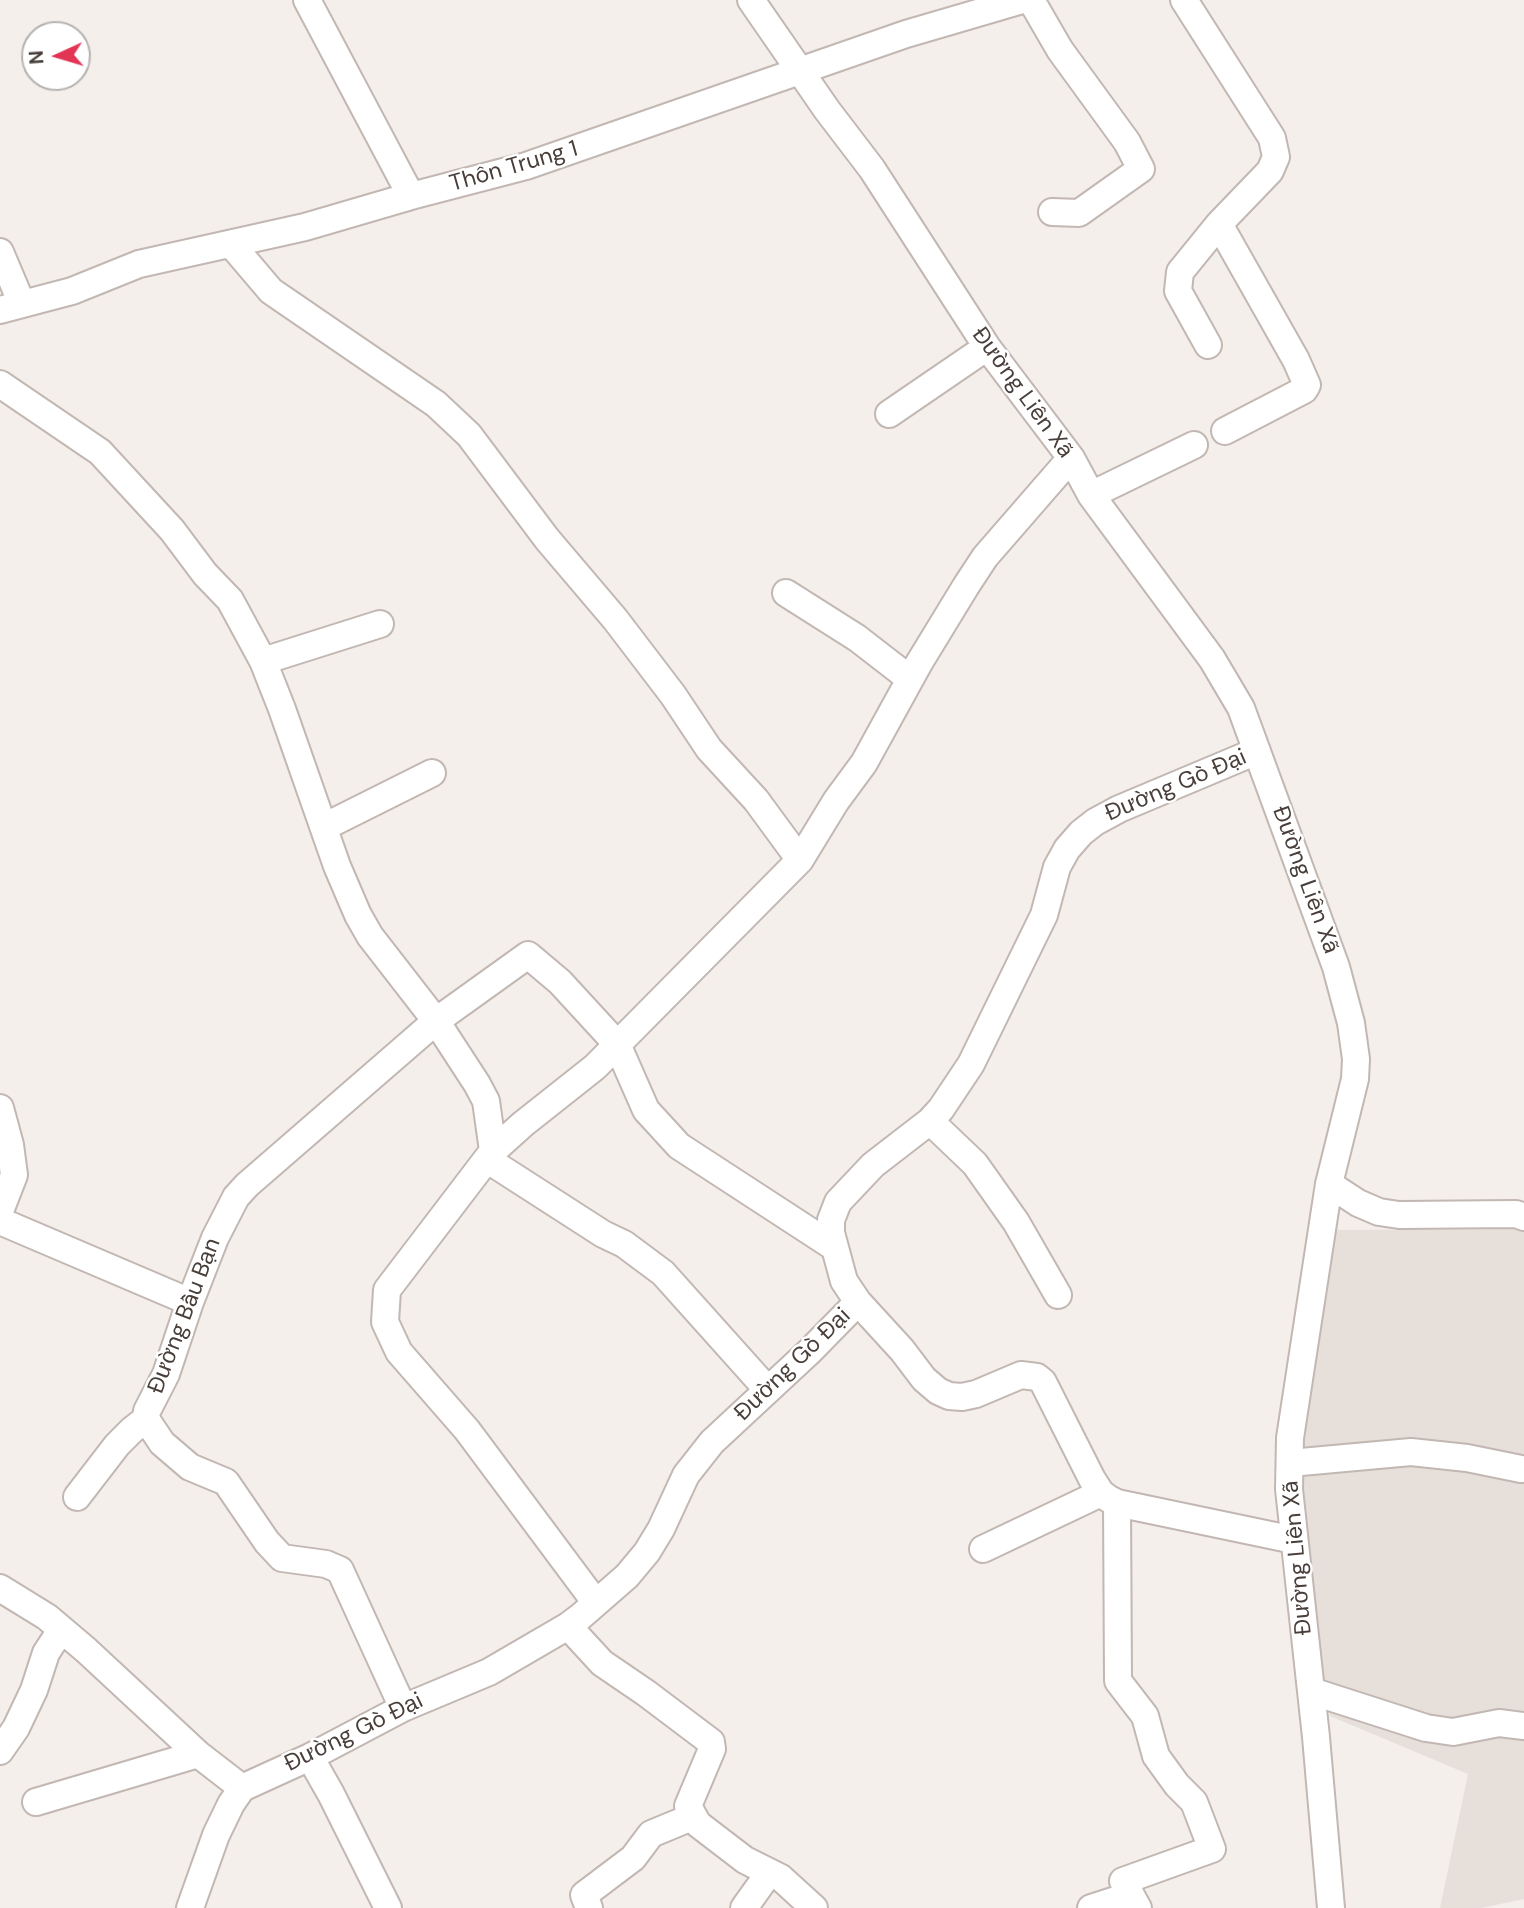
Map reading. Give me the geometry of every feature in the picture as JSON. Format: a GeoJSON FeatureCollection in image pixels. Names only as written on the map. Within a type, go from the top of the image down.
{"type":"FeatureCollection","features":[{"type":"Feature","properties":{"kind":"street"},"geometry":{"type":"LineString","coordinates":[[307,0],[411,196]]}},
{"type":"Feature","properties":{"kind":"street","name":"Đường Liên Xã"},"geometry":{"type":"LineString","coordinates":[[751,0],[872,169],[987,347],[1071,458],[1091,495],[1212,659],[1241,708],[1336,967],[1350,1023],[1356,1059],[1355,1079],[1329,1184],[1290,1438],[1290,1515],[1311,1691],[1331,1908]]}},
{"type":"Feature","properties":{"kind":"street","name":"Thôn Trung 1"},"geometry":{"type":"LineString","coordinates":[[11,307],[72,291],[139,264],[305,227],[526,166],[906,34],[1022,0]]}},
{"type":"Feature","properties":{"kind":"street"},"geometry":{"type":"LineString","coordinates":[[1031,0],[1060,50],[1127,142],[1141,169],[1079,213],[1052,212]]}},
{"type":"Feature","properties":{"kind":"street"},"geometry":{"type":"LineString","coordinates":[[1184,0],[1272,138],[1276,157],[1270,171],[1219,224],[1180,272],[1178,291],[1208,345]]}},
{"type":"Feature","properties":{"kind":"street"},"geometry":{"type":"LineString","coordinates":[[1219,224],[1296,360],[1307,385],[1304,390],[1225,431]]}},
{"type":"Feature","properties":{"kind":"street"},"geometry":{"type":"LineString","coordinates":[[231,244],[271,291],[436,404],[469,435],[547,539],[615,619],[673,695],[709,749],[756,800],[800,860]]}},
{"type":"Feature","properties":{"kind":"street"},"geometry":{"type":"LineString","coordinates":[[0,252],[11,307]]}},
{"type":"Feature","properties":{"kind":"street"},"geometry":{"type":"LineString","coordinates":[[889,414],[987,347]]}},
{"type":"Feature","properties":{"kind":"street"},"geometry":{"type":"LineString","coordinates":[[0,384],[100,452],[172,530],[205,574],[230,600],[263,661],[337,866],[358,915],[370,936],[436,1021],[486,1101],[491,1156],[663,1273],[767,1389]]}},
{"type":"Feature","properties":{"kind":"street"},"geometry":{"type":"LineString","coordinates":[[1091,495],[1194,444]]}},
{"type":"Feature","properties":{"kind":"street"},"geometry":{"type":"LineString","coordinates":[[596,1603],[486,1455],[399,1352],[385,1322],[387,1290],[491,1156],[523,1124],[595,1067],[800,860],[836,801],[864,763],[910,679],[985,557],[1071,458]]}},
{"type":"Feature","properties":{"kind":"street"},"geometry":{"type":"LineString","coordinates":[[786,593],[857,638],[910,679]]}},
{"type":"Feature","properties":{"kind":"street"},"geometry":{"type":"LineString","coordinates":[[263,661],[380,624]]}},
{"type":"Feature","properties":{"kind":"street","name":"Đường Gò Đại"},"geometry":{"type":"LineString","coordinates":[[242,1788],[310,1757],[403,1708],[489,1672],[568,1626],[627,1576],[647,1552],[661,1529],[686,1475],[697,1459],[858,1302],[844,1280],[834,1247],[831,1220],[838,1202],[873,1165],[930,1121],[971,1064],[1044,915],[1057,867],[1068,849],[1095,821],[1257,751]]}},
{"type":"Feature","properties":{"kind":"street"},"geometry":{"type":"LineString","coordinates":[[324,827],[432,773]]}},
{"type":"Feature","properties":{"kind":"street","name":"Đường Bầu Bạn"},"geometry":{"type":"LineString","coordinates":[[403,1708],[340,1570],[326,1564],[282,1558],[267,1542],[226,1482],[190,1467],[162,1443],[146,1419],[146,1411],[166,1374],[190,1302],[223,1219],[236,1197],[436,1021],[528,955],[560,982],[617,1044]]}},
{"type":"Feature","properties":{"kind":"street"},"geometry":{"type":"LineString","coordinates":[[617,1044],[646,1110],[679,1146],[834,1247]]}},
{"type":"Feature","properties":{"kind":"street"},"geometry":{"type":"LineString","coordinates":[[0,1108],[10,1145],[14,1175],[0,1211]]}},
{"type":"Feature","properties":{"kind":"street"},"geometry":{"type":"LineString","coordinates":[[930,1121],[975,1164],[1016,1222],[1058,1295]]}},
{"type":"Feature","properties":{"kind":"street"},"geometry":{"type":"LineString","coordinates":[[1329,1184],[1358,1203],[1379,1212],[1399,1215],[1516,1214],[1524,1217]]}},
{"type":"Feature","properties":{"kind":"street"},"geometry":{"type":"LineString","coordinates":[[0,1221],[190,1302]]}},
{"type":"Feature","properties":{"kind":"street"},"geometry":{"type":"LineString","coordinates":[[858,1302],[902,1350],[924,1379],[949,1396],[976,1394],[1021,1375],[1037,1377],[1109,1498],[1118,1681],[1145,1716],[1156,1756],[1177,1785],[1194,1801],[1212,1849],[1124,1881],[1134,1902],[1091,1908]]}},
{"type":"Feature","properties":{"kind":"street"},"geometry":{"type":"LineString","coordinates":[[77,1497],[117,1445],[146,1419]]}},
{"type":"Feature","properties":{"kind":"street"},"geometry":{"type":"LineString","coordinates":[[1290,1463],[1411,1452],[1466,1458],[1521,1469]]}},
{"type":"Feature","properties":{"kind":"street"},"geometry":{"type":"LineString","coordinates":[[983,1549],[1109,1498],[1294,1540]]}},
{"type":"Feature","properties":{"kind":"street"},"geometry":{"type":"LineString","coordinates":[[0,1588],[47,1617],[103,1664],[198,1754],[242,1788],[216,1835],[190,1908]]}},
{"type":"Feature","properties":{"kind":"street"},"geometry":{"type":"LineString","coordinates":[[568,1626],[602,1662],[711,1742],[712,1749],[688,1806],[698,1824],[745,1860],[794,1888],[814,1908]]}},
{"type":"Feature","properties":{"kind":"street"},"geometry":{"type":"LineString","coordinates":[[0,1751],[16,1728],[34,1690],[46,1653],[61,1630]]}},
{"type":"Feature","properties":{"kind":"street"},"geometry":{"type":"LineString","coordinates":[[1311,1691],[1426,1728],[1453,1732],[1499,1723],[1524,1726]]}},
{"type":"Feature","properties":{"kind":"street"},"geometry":{"type":"LineString","coordinates":[[36,1802],[198,1754]]}},
{"type":"Feature","properties":{"kind":"street"},"geometry":{"type":"LineString","coordinates":[[310,1757],[388,1908]]}},
{"type":"Feature","properties":{"kind":"street"},"geometry":{"type":"LineString","coordinates":[[589,1908],[584,1895],[633,1858],[650,1834],[692,1817]]}},
{"type":"Feature","properties":{"kind":"street"},"geometry":{"type":"LineString","coordinates":[[744,1908],[769,1873]]}},
{"type":"Feature","properties":{"kind":"shaded area"},"geometry":{"type":"Polygon","coordinates":[[[1524,1229],[1524,1899],[1481,1908],[1440,1908],[1468,1774],[1330,1716],[1296,1506],[1329,1230],[1524,1229]]]}}]}
